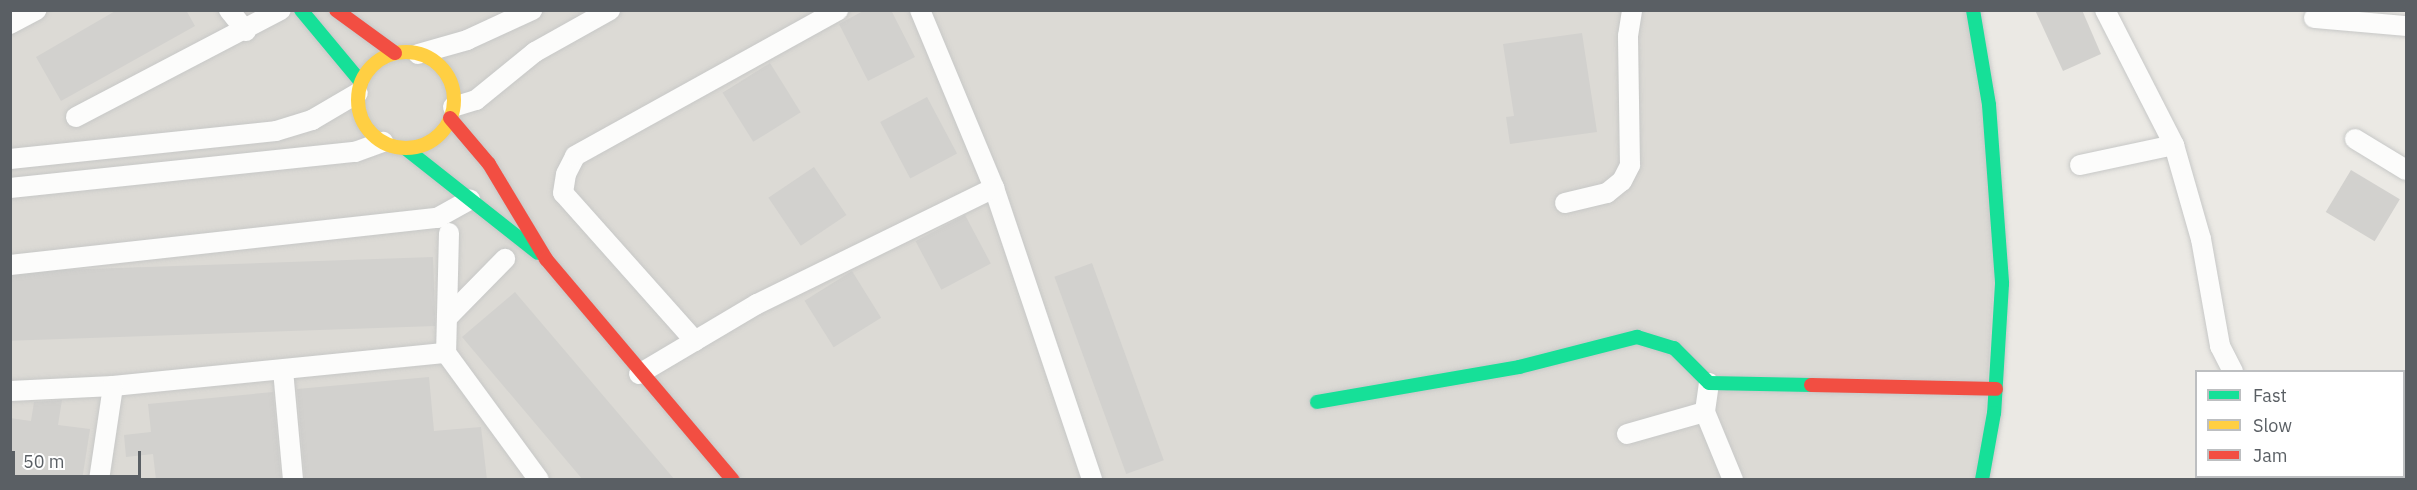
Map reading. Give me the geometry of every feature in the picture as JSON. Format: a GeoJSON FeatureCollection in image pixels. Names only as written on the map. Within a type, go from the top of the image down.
{"type":"FeatureCollection","features":[{"type":"Feature","properties":{"kind":"street"},"geometry":{"type":"LineString","coordinates":[[10,24],[36,10]]}},
{"type":"Feature","properties":{"kind":"street"},"geometry":{"type":"LineString","coordinates":[[230,10],[246,31]]}},
{"type":"Feature","properties":{"kind":"street"},"geometry":{"type":"LineString","coordinates":[[76,117],[246,31],[281,10]]}},
{"type":"Feature","properties":{"kind":"street"},"geometry":{"type":"LineString","coordinates":[[301,10],[359,88],[366,127],[383,142],[405,148],[546,259]]}},
{"type":"Feature","properties":{"kind":"street"},"geometry":{"type":"LineString","coordinates":[[336,10],[395,53]]}},
{"type":"Feature","properties":{"kind":"street"},"geometry":{"type":"LineString","coordinates":[[10,159],[276,132],[312,120],[359,88],[374,64],[395,53],[418,54],[467,40],[532,10]]}},
{"type":"Feature","properties":{"kind":"street"},"geometry":{"type":"LineString","coordinates":[[405,148],[427,143],[452,112],[476,100],[535,52],[610,10]]}},
{"type":"Feature","properties":{"kind":"street"},"geometry":{"type":"LineString","coordinates":[[695,341],[563,193],[566,174],[575,156],[838,10]]}},
{"type":"Feature","properties":{"kind":"street"},"geometry":{"type":"LineString","coordinates":[[920,10],[994,188],[1092,480]]}},
{"type":"Feature","properties":{"kind":"street"},"geometry":{"type":"LineString","coordinates":[[1565,203],[1607,193],[1622,181],[1630,165],[1628,36],[1632,10]]}},
{"type":"Feature","properties":{"kind":"street"},"geometry":{"type":"LineString","coordinates":[[1973,10],[1989,105],[2002,254],[1996,389],[1982,480]]}},
{"type":"Feature","properties":{"kind":"street"},"geometry":{"type":"LineString","coordinates":[[2105,10],[2174,145],[2201,239],[2220,346],[2232,370]]}},
{"type":"Feature","properties":{"kind":"street"},"geometry":{"type":"LineString","coordinates":[[2314,18],[2406,26]]}},
{"type":"Feature","properties":{"kind":"street"},"geometry":{"type":"LineString","coordinates":[[418,54],[446,74],[452,112],[489,164],[546,259],[639,374],[733,480]]}},
{"type":"Feature","properties":{"kind":"street"},"geometry":{"type":"LineString","coordinates":[[2355,139],[2406,170]]}},
{"type":"Feature","properties":{"kind":"street"},"geometry":{"type":"LineString","coordinates":[[10,188],[355,152],[383,142]]}},
{"type":"Feature","properties":{"kind":"street"},"geometry":{"type":"LineString","coordinates":[[2080,165],[2174,145]]}},
{"type":"Feature","properties":{"kind":"street"},"geometry":{"type":"LineString","coordinates":[[639,374],[757,304],[994,188]]}},
{"type":"Feature","properties":{"kind":"street"},"geometry":{"type":"LineString","coordinates":[[10,265],[437,218],[470,200]]}},
{"type":"Feature","properties":{"kind":"street"},"geometry":{"type":"LineString","coordinates":[[448,233],[446,353],[539,480]]}},
{"type":"Feature","properties":{"kind":"street"},"geometry":{"type":"LineString","coordinates":[[447,318],[506,259]]}},
{"type":"Feature","properties":{"kind":"street"},"geometry":{"type":"LineString","coordinates":[[1317,402],[1519,367],[1637,337],[1674,348],[1708,383],[1996,389]]}},
{"type":"Feature","properties":{"kind":"street"},"geometry":{"type":"LineString","coordinates":[[10,391],[113,386],[446,353]]}},
{"type":"Feature","properties":{"kind":"street"},"geometry":{"type":"LineString","coordinates":[[283,370],[293,480]]}},
{"type":"Feature","properties":{"kind":"street"},"geometry":{"type":"LineString","coordinates":[[1708,383],[1705,412],[1732,480]]}},
{"type":"Feature","properties":{"kind":"street"},"geometry":{"type":"LineString","coordinates":[[99,480],[113,386]]}},
{"type":"Feature","properties":{"kind":"street"},"geometry":{"type":"LineString","coordinates":[[1627,434],[1705,412]]}},
{"type":"Feature","properties":{"kind":"shaded area"},"geometry":{"type":"Polygon","coordinates":[[[10,11],[1974,11],[1998,207],[1982,479],[11,479],[10,11]]]}},
{"type":"Feature","properties":{"kind":"building"},"geometry":{"type":"Polygon","coordinates":[[[117,10],[186,10],[195,26],[61,101],[36,57],[117,10]]]}},
{"type":"Feature","properties":{"kind":"building"},"geometry":{"type":"Polygon","coordinates":[[[865,10],[891,10],[915,57],[868,81],[839,24],[865,10]]]}},
{"type":"Feature","properties":{"kind":"building"},"geometry":{"type":"Polygon","coordinates":[[[2035,10],[2082,10],[2101,54],[2063,71],[2035,10]]]}},
{"type":"Feature","properties":{"kind":"building"},"geometry":{"type":"Polygon","coordinates":[[[1582,33],[1597,132],[1510,144],[1506,117],[1514,116],[1503,44],[1582,33]]]}},
{"type":"Feature","properties":{"kind":"building"},"geometry":{"type":"Polygon","coordinates":[[[770,63],[801,112],[753,142],[723,93],[770,63]]]}},
{"type":"Feature","properties":{"kind":"building"},"geometry":{"type":"Polygon","coordinates":[[[927,97],[957,154],[910,178],[880,122],[927,97]]]}},
{"type":"Feature","properties":{"kind":"building"},"geometry":{"type":"Polygon","coordinates":[[[814,167],[846,215],[801,246],[768,198],[814,167]]]}},
{"type":"Feature","properties":{"kind":"building"},"geometry":{"type":"Polygon","coordinates":[[[2351,170],[2400,199],[2375,241],[2326,212],[2351,170]]]}},
{"type":"Feature","properties":{"kind":"building"},"geometry":{"type":"Polygon","coordinates":[[[965,215],[991,264],[941,290],[916,241],[965,215]]]}},
{"type":"Feature","properties":{"kind":"building"},"geometry":{"type":"Polygon","coordinates":[[[433,257],[435,326],[11,341],[10,272],[433,257]]]}},
{"type":"Feature","properties":{"kind":"building"},"geometry":{"type":"Polygon","coordinates":[[[1092,263],[1164,460],[1126,474],[1054,277],[1092,263]]]}},
{"type":"Feature","properties":{"kind":"building"},"geometry":{"type":"Polygon","coordinates":[[[852,271],[881,318],[834,347],[805,301],[852,271]]]}},
{"type":"Feature","properties":{"kind":"building"},"geometry":{"type":"Polygon","coordinates":[[[515,292],[675,480],[583,480],[462,337],[515,292]]]}},
{"type":"Feature","properties":{"kind":"building"},"geometry":{"type":"Polygon","coordinates":[[[429,377],[434,431],[481,427],[487,480],[305,480],[297,389],[429,377]]]}},
{"type":"Feature","properties":{"kind":"building"},"geometry":{"type":"Polygon","coordinates":[[[273,392],[281,480],[156,480],[153,454],[126,457],[124,435],[151,432],[148,404],[273,392]]]}},
{"type":"Feature","properties":{"kind":"building"},"geometry":{"type":"Polygon","coordinates":[[[62,400],[58,425],[90,429],[82,480],[10,480],[10,418],[31,421],[34,402],[62,400]]]}},
{"type":"Feature","properties":{"kind":"traffic: fast"},"geometry":{"type":"LineString","coordinates":[[301,10],[361,82]]}},
{"type":"Feature","properties":{"kind":"traffic: fast"},"geometry":{"type":"LineString","coordinates":[[1973,10],[1989,105],[2002,284],[1994,413],[1982,480]]}},
{"type":"Feature","properties":{"kind":"traffic: fast"},"geometry":{"type":"LineString","coordinates":[[405,148],[538,253]]}},
{"type":"Feature","properties":{"kind":"traffic: fast"},"geometry":{"type":"LineString","coordinates":[[1317,402],[1519,367],[1637,337],[1674,348],[1709,383],[1811,385]]}},
{"type":"Feature","properties":{"kind":"traffic: slow"},"geometry":{"type":"LineString","coordinates":[[406,52],[424,56],[440,66],[450,82],[454,100],[450,118],[440,134],[424,144],[406,148],[388,144],[372,134],[362,118],[358,100],[362,82],[372,66],[388,56],[406,52]]}},
{"type":"Feature","properties":{"kind":"traffic: jam"},"geometry":{"type":"LineString","coordinates":[[336,10],[395,53]]}},
{"type":"Feature","properties":{"kind":"traffic: jam"},"geometry":{"type":"LineString","coordinates":[[450,118],[489,164],[546,259],[733,480]]}},
{"type":"Feature","properties":{"kind":"traffic: jam"},"geometry":{"type":"LineString","coordinates":[[1811,385],[1996,389]]}}]}
